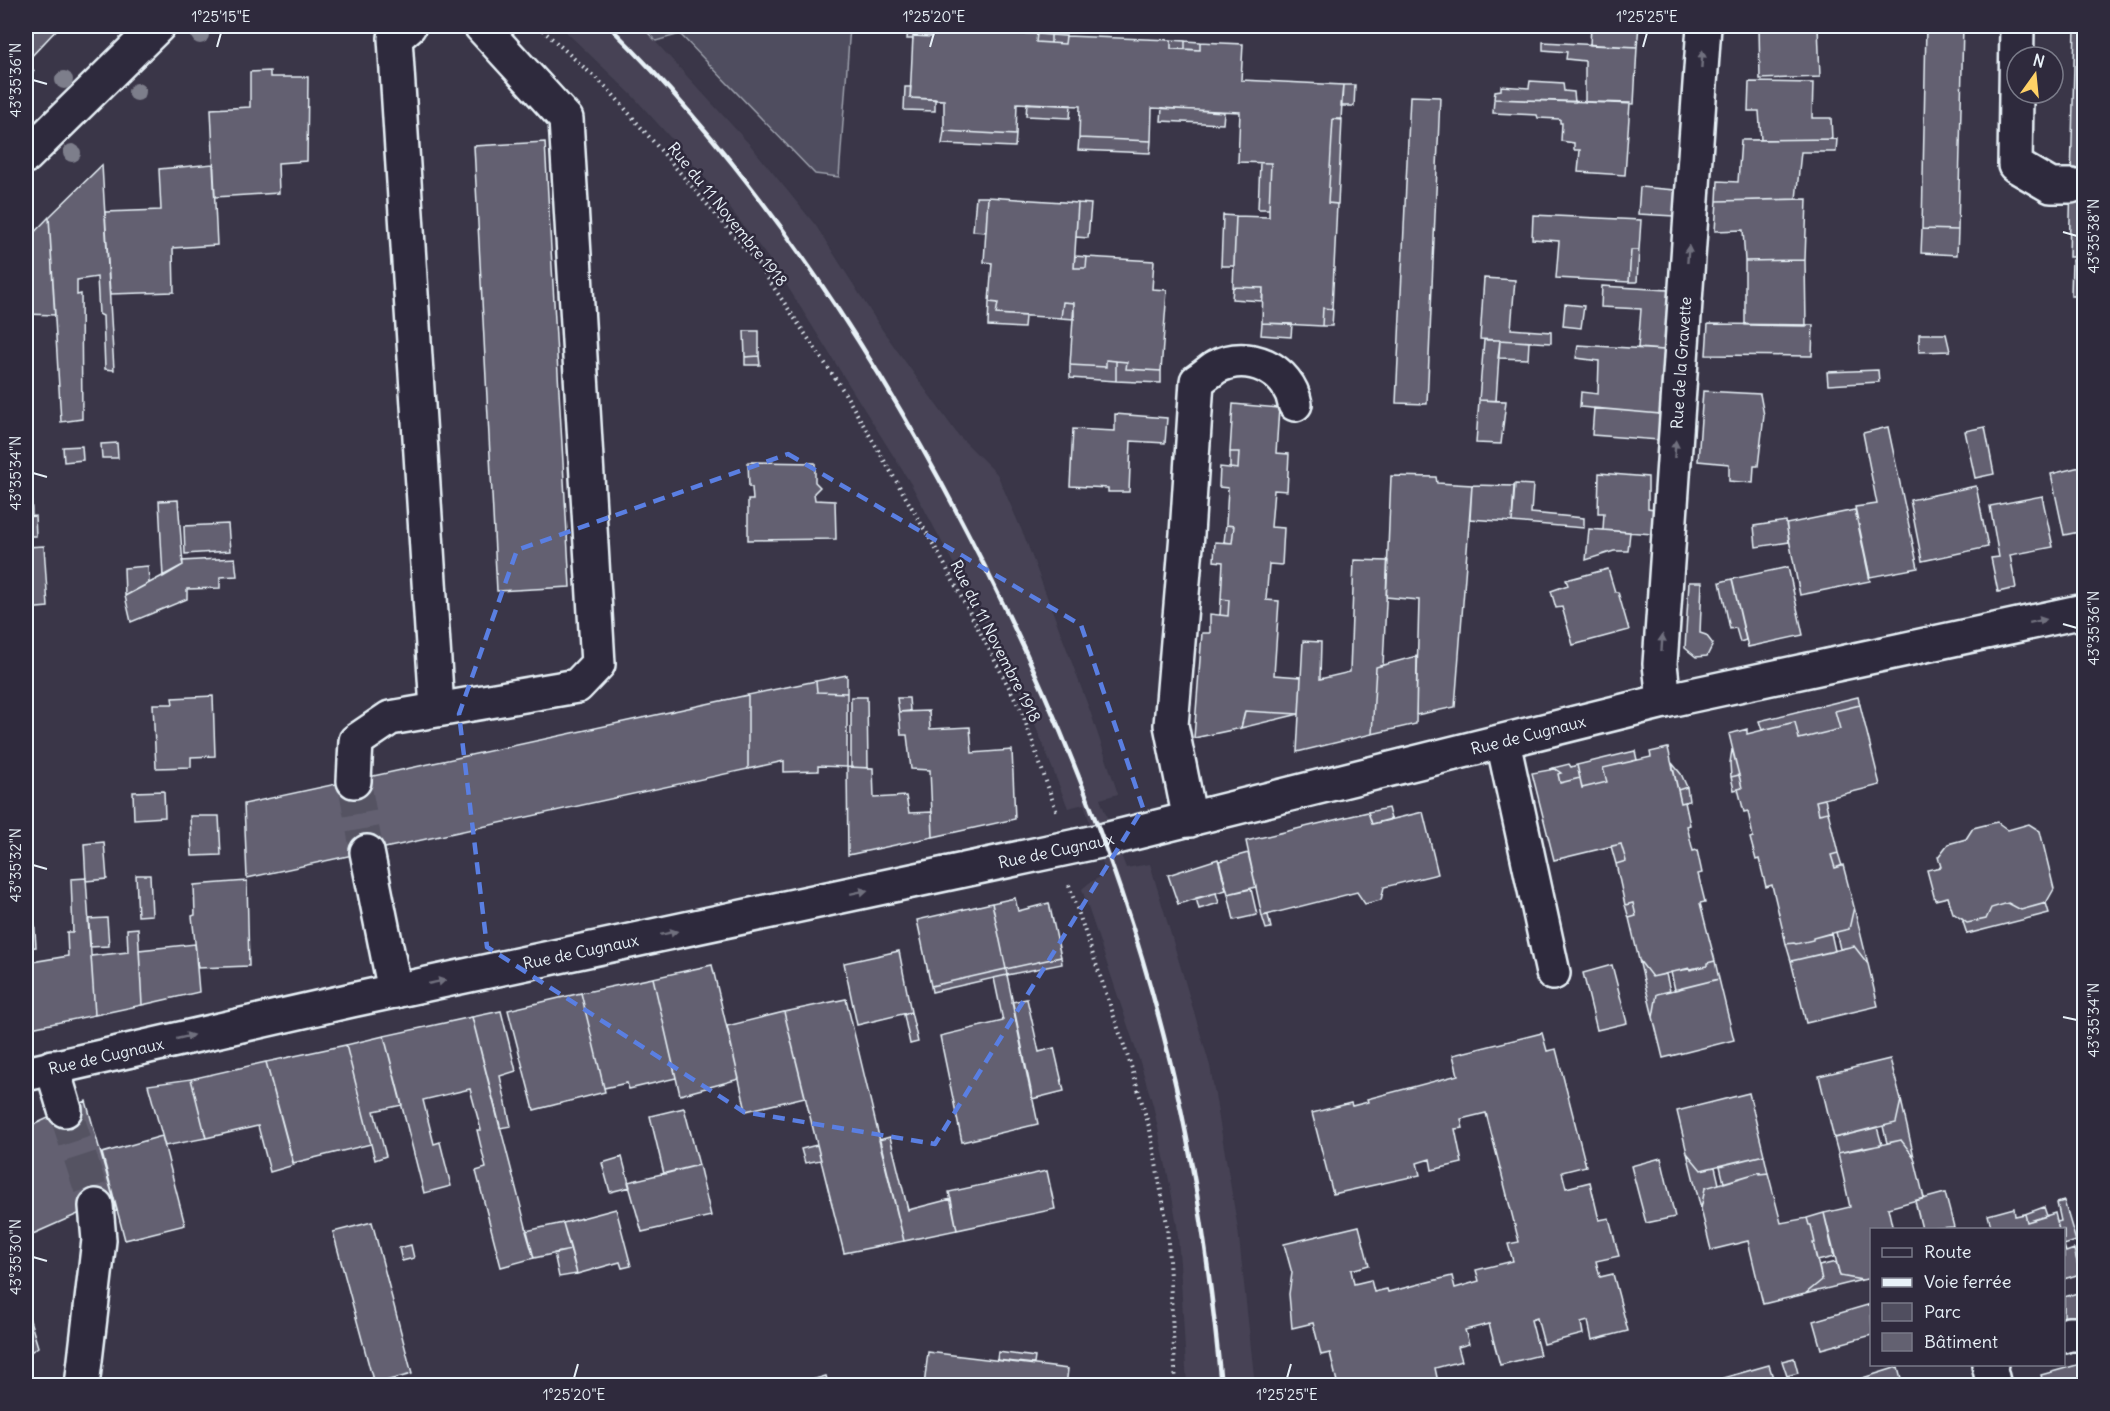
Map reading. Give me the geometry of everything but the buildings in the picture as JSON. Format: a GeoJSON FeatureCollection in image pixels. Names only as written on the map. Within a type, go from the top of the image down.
{"type":"FeatureCollection","features":[{"type":"Feature","properties":{"kind":"street"},"geometry":{"type":"LineString","coordinates":[[26,156],[158,26]]}},
{"type":"Feature","properties":{"kind":"street"},"geometry":{"type":"LineString","coordinates":[[409,26],[395,38],[437,710]]}},
{"type":"Feature","properties":{"kind":"street"},"geometry":{"type":"LineString","coordinates":[[354,781],[356,741],[390,718],[577,686],[598,664],[566,119],[481,26]]}},
{"type":"Feature","properties":{"kind":"street","name":"Rue de la Gravette"},"geometry":{"type":"LineString","coordinates":[[1664,701],[1660,664],[1704,26]]}},
{"type":"Feature","properties":{"kind":"street"},"geometry":{"type":"LineString","coordinates":[[2017,26],[2014,165],[2051,186],[2071,186]]}},
{"type":"Feature","properties":{"kind":"street"},"geometry":{"type":"LineString","coordinates":[[1190,819],[1171,724],[1197,381],[1217,366],[1243,360],[1252,362],[1276,371],[1286,381],[1295,404]]}},
{"type":"Feature","properties":{"kind":"street","name":"Rue de Cugnaux"},"geometry":{"type":"LineString","coordinates":[[39,1071],[394,991],[1064,848],[1190,819],[1664,701],[2085,611]]}},
{"type":"Feature","properties":{"kind":"street"},"geometry":{"type":"LineString","coordinates":[[1503,741],[1553,973]]}},
{"type":"Feature","properties":{"kind":"street"},"geometry":{"type":"LineString","coordinates":[[367,852],[394,991]]}},
{"type":"Feature","properties":{"kind":"street"},"geometry":{"type":"LineString","coordinates":[[39,1071],[65,1110]]}},
{"type":"Feature","properties":{"kind":"street"},"geometry":{"type":"LineString","coordinates":[[82,1386],[99,1240],[96,1206]]}},
{"type":"Feature","properties":{"kind":"street"},"geometry":{"type":"LineString","coordinates":[[2065,1336],[2085,1334]]}},
{"type":"Feature","properties":{"kind":"street"},"geometry":{"type":"LineString","coordinates":[[1989,1366],[1994,1386]]}},
{"type":"Feature","properties":{"kind":"path","name":"Rue du 11 Novembre 1918"},"geometry":{"type":"LineString","coordinates":[[538,26],[609,90],[758,264],[843,390],[940,556],[1022,712],[1057,810],[1070,891],[1132,1070],[1150,1130],[1167,1224],[1176,1386]]}},
{"type":"Feature","properties":{"kind":"highlighted area"},"geometry":{"type":"Polygon","coordinates":[[[788,454],[1081,625],[1143,808],[935,1144],[744,1112],[487,947],[459,714],[517,550],[788,454]]]}},
{"type":"Feature","properties":{"kind":"shaded area"},"geometry":{"type":"Polygon","coordinates":[[[560,26],[641,26],[751,146],[816,226],[883,331],[958,435],[997,474],[1025,538],[1090,711],[1118,794],[1100,799],[1126,868],[1150,864],[1210,1066],[1238,1229],[1255,1385],[1187,1385],[1177,1225],[1170,1185],[1153,1105],[1082,889],[1106,874],[1084,804],[1068,808],[1015,679],[911,484],[776,268],[678,146],[631,94],[560,26]]]}},
{"type":"Feature","properties":{"kind":"green space"},"geometry":{"type":"Polygon","coordinates":[[[641,26],[850,26],[839,177],[815,174],[680,34],[656,41],[641,26]]]}},
{"type":"Feature","properties":{"kind":"tunnel"},"geometry":{"type":"LineString","coordinates":[[354,781],[367,852]]}},
{"type":"Feature","properties":{"kind":"tunnel"},"geometry":{"type":"LineString","coordinates":[[65,1110],[96,1206]]}},
{"type":"Feature","properties":{"kind":"railway"},"geometry":{"type":"LineString","coordinates":[[609,26],[666,86],[720,149],[820,282],[908,423],[948,495],[1015,629],[1092,810],[1135,933],[1153,997],[1188,1141],[1202,1222],[1221,1386]]}}]}
